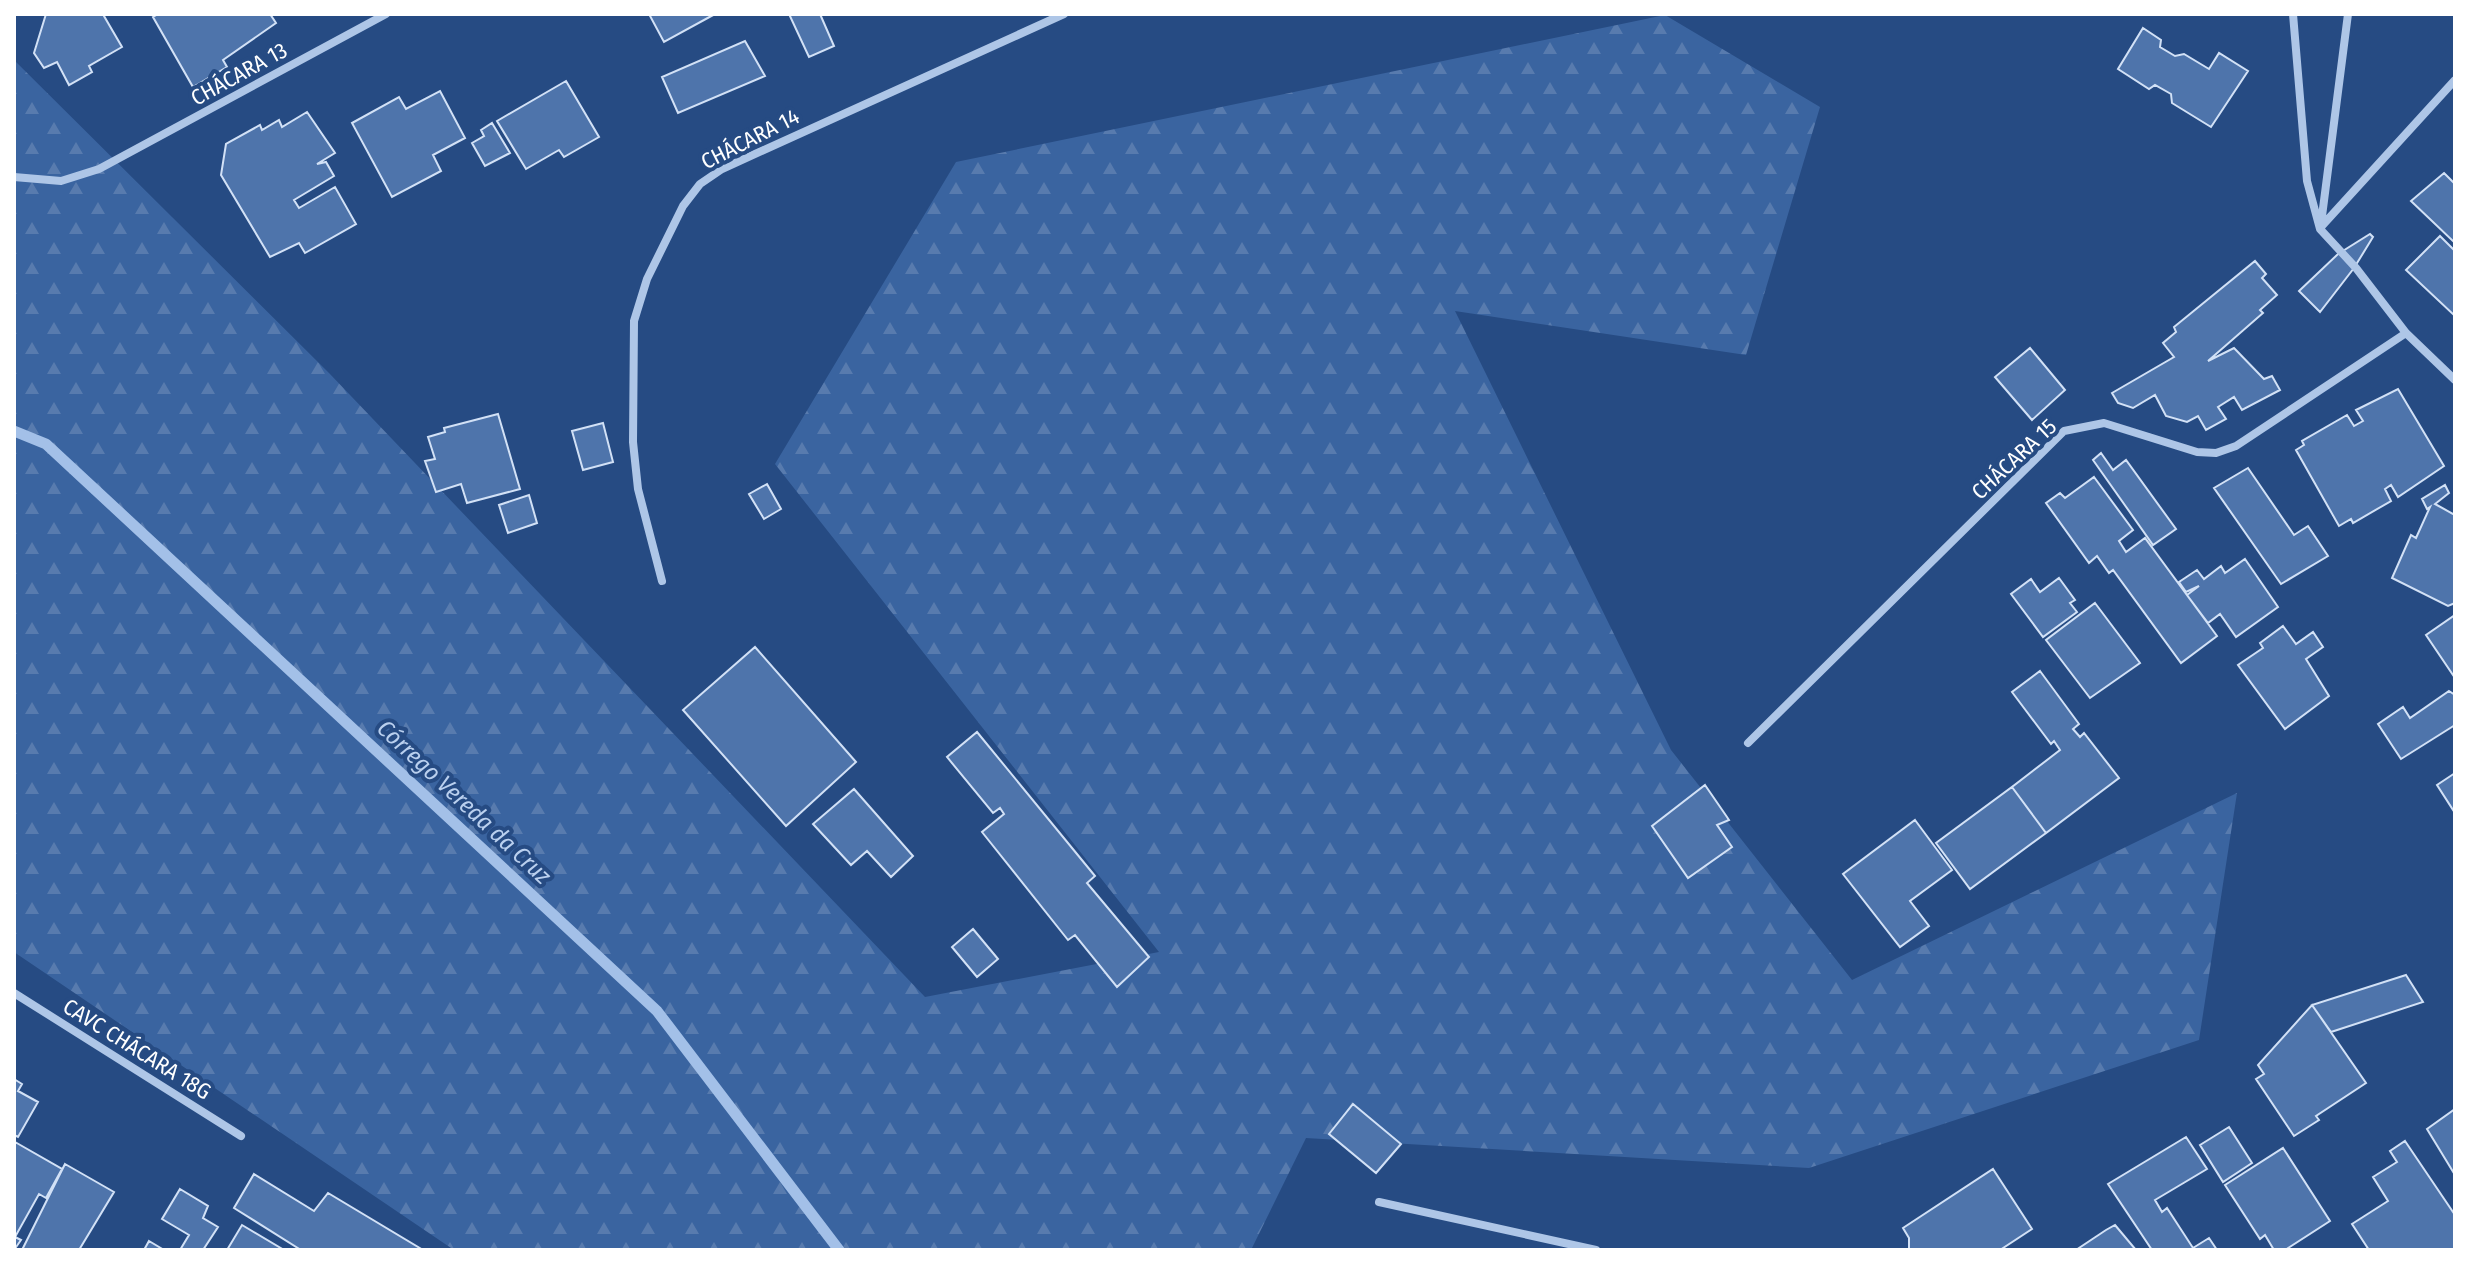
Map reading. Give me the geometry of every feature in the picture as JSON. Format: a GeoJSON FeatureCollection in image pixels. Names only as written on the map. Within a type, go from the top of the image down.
{"type":"FeatureCollection","features":[{"type":"Feature","properties":{"kind":"street","name":"CHÁCARA 13"},"geometry":{"type":"LineString","coordinates":[[14,177],[61,181],[99,169],[386,14]]}},
{"type":"Feature","properties":{"kind":"street","name":"CHÁCARA 14"},"geometry":{"type":"LineString","coordinates":[[662,581],[638,489],[634,457],[634,321],[647,279],[683,206],[700,184],[722,169],[1064,14]]}},
{"type":"Feature","properties":{"kind":"street"},"geometry":{"type":"LineString","coordinates":[[2293,14],[2307,181],[2320,229],[2356,268],[2406,333],[2455,380]]}},
{"type":"Feature","properties":{"kind":"street"},"geometry":{"type":"LineString","coordinates":[[2320,229],[2348,14]]}},
{"type":"Feature","properties":{"kind":"street"},"geometry":{"type":"LineString","coordinates":[[2320,229],[2455,80]]}},
{"type":"Feature","properties":{"kind":"street","name":"CHÁCARA 15"},"geometry":{"type":"LineString","coordinates":[[1748,743],[2064,431],[2104,423],[2197,452],[2216,453],[2236,446],[2406,333]]}},
{"type":"Feature","properties":{"kind":"street","name":"CAVC CHÁCARA 18G"},"geometry":{"type":"LineString","coordinates":[[14,993],[241,1136]]}},
{"type":"Feature","properties":{"kind":"street"},"geometry":{"type":"LineString","coordinates":[[1379,1202],[1596,1250]]}},
{"type":"Feature","properties":{"kind":"green space"},"geometry":{"type":"Polygon","coordinates":[[[1665,15],[1820,107],[1746,355],[1455,311],[1671,750],[1852,980],[2237,793],[2199,1040],[1809,1168],[1306,1138],[1251,1250],[454,1250],[14,952],[14,60],[329,373],[925,997],[1159,952],[775,464],[956,162],[1665,15]]]}},
{"type":"Feature","properties":{"kind":"building"},"geometry":{"type":"Polygon","coordinates":[[[46,14],[107,14],[104,16],[122,47],[89,66],[92,72],[69,85],[57,62],[44,68],[34,53],[46,14]]]}},
{"type":"Feature","properties":{"kind":"building"},"geometry":{"type":"Polygon","coordinates":[[[158,14],[270,14],[276,23],[223,60],[227,67],[193,87],[153,17],[158,14]]]}},
{"type":"Feature","properties":{"kind":"building"},"geometry":{"type":"Polygon","coordinates":[[[649,14],[715,14],[664,42],[649,14]]]}},
{"type":"Feature","properties":{"kind":"building"},"geometry":{"type":"Polygon","coordinates":[[[789,14],[820,14],[834,46],[809,57],[789,14]]]}},
{"type":"Feature","properties":{"kind":"building"},"geometry":{"type":"Polygon","coordinates":[[[2143,28],[2161,40],[2160,47],[2175,56],[2184,54],[2209,69],[2219,53],[2248,71],[2211,127],[2172,103],[2171,94],[2155,85],[2149,89],[2118,69],[2143,28]]]}},
{"type":"Feature","properties":{"kind":"building"},"geometry":{"type":"Polygon","coordinates":[[[745,41],[765,76],[678,113],[662,77],[745,41]]]}},
{"type":"Feature","properties":{"kind":"building"},"geometry":{"type":"Polygon","coordinates":[[[566,81],[599,137],[564,157],[559,150],[526,169],[497,121],[566,81]]]}},
{"type":"Feature","properties":{"kind":"building"},"geometry":{"type":"Polygon","coordinates":[[[440,91],[465,138],[433,155],[441,171],[392,197],[352,123],[399,97],[406,109],[440,91]]]}},
{"type":"Feature","properties":{"kind":"building"},"geometry":{"type":"Polygon","coordinates":[[[307,112],[335,153],[317,164],[326,162],[334,176],[294,200],[299,208],[335,187],[356,224],[305,253],[299,243],[270,257],[221,175],[226,144],[260,125],[262,130],[279,120],[282,127],[307,112]]]}},
{"type":"Feature","properties":{"kind":"building"},"geometry":{"type":"Polygon","coordinates":[[[492,123],[510,153],[485,166],[472,143],[484,136],[481,130],[492,123]]]}},
{"type":"Feature","properties":{"kind":"building"},"geometry":{"type":"Polygon","coordinates":[[[2444,173],[2455,184],[2455,243],[2411,201],[2444,173]]]}},
{"type":"Feature","properties":{"kind":"building"},"geometry":{"type":"Polygon","coordinates":[[[2370,234],[2373,237],[2354,268],[2320,312],[2299,291],[2338,254],[2370,234]]]}},
{"type":"Feature","properties":{"kind":"building"},"geometry":{"type":"Polygon","coordinates":[[[2440,236],[2455,251],[2455,316],[2406,270],[2440,236]]]}},
{"type":"Feature","properties":{"kind":"building"},"geometry":{"type":"Polygon","coordinates":[[[2255,261],[2266,274],[2262,278],[2277,295],[2260,310],[2263,313],[2208,361],[2234,348],[2264,379],[2272,376],[2280,390],[2242,410],[2234,397],[2218,407],[2226,419],[2206,430],[2198,416],[2187,422],[2166,416],[2155,395],[2133,408],[2118,403],[2112,393],[2174,357],[2163,343],[2176,332],[2174,327],[2255,261]]]}},
{"type":"Feature","properties":{"kind":"building"},"geometry":{"type":"Polygon","coordinates":[[[2030,348],[2065,390],[2032,420],[1995,377],[2030,348]]]}},
{"type":"Feature","properties":{"kind":"building"},"geometry":{"type":"Polygon","coordinates":[[[2398,389],[2444,466],[2398,497],[2391,485],[2385,489],[2391,501],[2353,523],[2351,519],[2339,526],[2296,450],[2304,445],[2302,441],[2347,415],[2354,426],[2363,421],[2356,410],[2398,389]]]}},
{"type":"Feature","properties":{"kind":"building"},"geometry":{"type":"Polygon","coordinates":[[[498,414],[520,489],[467,503],[461,484],[436,492],[425,461],[435,459],[428,437],[445,432],[444,428],[498,414]]]}},
{"type":"Feature","properties":{"kind":"building"},"geometry":{"type":"Polygon","coordinates":[[[603,423],[613,462],[583,470],[572,431],[603,423]]]}},
{"type":"Feature","properties":{"kind":"building"},"geometry":{"type":"Polygon","coordinates":[[[2101,453],[2113,470],[2126,460],[2176,529],[2153,545],[2093,460],[2101,453]]]}},
{"type":"Feature","properties":{"kind":"building"},"geometry":{"type":"Polygon","coordinates":[[[2248,468],[2294,535],[2308,526],[2328,556],[2281,584],[2214,488],[2248,468]]]}},
{"type":"Feature","properties":{"kind":"building"},"geometry":{"type":"Polygon","coordinates":[[[2094,477],[2133,530],[2119,541],[2126,552],[2145,538],[2217,636],[2181,663],[2113,570],[2109,573],[2097,556],[2089,563],[2046,503],[2060,493],[2065,498],[2094,477]]]}},
{"type":"Feature","properties":{"kind":"building"},"geometry":{"type":"Polygon","coordinates":[[[767,484],[781,509],[764,519],[749,494],[767,484]]]}},
{"type":"Feature","properties":{"kind":"building"},"geometry":{"type":"Polygon","coordinates":[[[2445,485],[2449,493],[2435,504],[2455,515],[2455,603],[2448,606],[2392,578],[2411,535],[2416,538],[2430,507],[2427,509],[2422,499],[2445,485]]]}},
{"type":"Feature","properties":{"kind":"building"},"geometry":{"type":"Polygon","coordinates":[[[529,495],[537,523],[508,533],[499,505],[529,495]]]}},
{"type":"Feature","properties":{"kind":"building"},"geometry":{"type":"Polygon","coordinates":[[[2245,559],[2278,607],[2236,637],[2220,614],[2208,623],[2187,595],[2199,586],[2186,592],[2179,582],[2197,570],[2204,579],[2221,566],[2225,573],[2245,559]]]}},
{"type":"Feature","properties":{"kind":"building"},"geometry":{"type":"Polygon","coordinates":[[[2059,578],[2075,600],[2070,603],[2077,612],[2043,637],[2011,594],[2031,579],[2040,592],[2059,578]]]}},
{"type":"Feature","properties":{"kind":"building"},"geometry":{"type":"Polygon","coordinates":[[[2095,603],[2140,663],[2090,698],[2046,640],[2095,603]]]}},
{"type":"Feature","properties":{"kind":"building"},"geometry":{"type":"Polygon","coordinates":[[[2455,615],[2455,678],[2426,635],[2455,615]]]}},
{"type":"Feature","properties":{"kind":"building"},"geometry":{"type":"Polygon","coordinates":[[[2283,626],[2296,644],[2313,632],[2323,647],[2306,659],[2329,696],[2285,729],[2238,665],[2263,648],[2260,643],[2283,626]]]}},
{"type":"Feature","properties":{"kind":"building"},"geometry":{"type":"Polygon","coordinates":[[[755,647],[856,762],[786,826],[683,710],[755,647]]]}},
{"type":"Feature","properties":{"kind":"building"},"geometry":{"type":"Polygon","coordinates":[[[2040,671],[2079,724],[2073,729],[2080,737],[2084,733],[2119,778],[2046,833],[2012,787],[2060,750],[2054,741],[2051,744],[2012,692],[2040,671]]]}},
{"type":"Feature","properties":{"kind":"building"},"geometry":{"type":"Polygon","coordinates":[[[2449,691],[2455,695],[2455,725],[2401,759],[2378,724],[2403,707],[2410,718],[2449,691]]]}},
{"type":"Feature","properties":{"kind":"building"},"geometry":{"type":"Polygon","coordinates":[[[977,732],[1095,876],[1087,883],[1149,957],[1117,987],[1075,935],[1068,940],[982,832],[1004,814],[1000,808],[993,813],[947,757],[977,732]]]}},
{"type":"Feature","properties":{"kind":"building"},"geometry":{"type":"Polygon","coordinates":[[[2455,773],[2455,813],[2437,785],[2455,773]]]}},
{"type":"Feature","properties":{"kind":"building"},"geometry":{"type":"Polygon","coordinates":[[[1705,785],[1729,820],[1717,825],[1732,847],[1688,878],[1652,826],[1705,785]]]}},
{"type":"Feature","properties":{"kind":"building"},"geometry":{"type":"Polygon","coordinates":[[[2012,787],[2046,833],[1970,889],[1936,843],[2012,787]]]}},
{"type":"Feature","properties":{"kind":"building"},"geometry":{"type":"Polygon","coordinates":[[[854,789],[913,856],[891,877],[867,851],[851,865],[813,824],[854,789]]]}},
{"type":"Feature","properties":{"kind":"building"},"geometry":{"type":"Polygon","coordinates":[[[1915,820],[1952,870],[1910,901],[1929,926],[1900,947],[1843,874],[1915,820]]]}},
{"type":"Feature","properties":{"kind":"building"},"geometry":{"type":"Polygon","coordinates":[[[973,929],[998,959],[977,977],[952,947],[973,929]]]}},
{"type":"Feature","properties":{"kind":"building"},"geometry":{"type":"Polygon","coordinates":[[[2406,975],[2423,1002],[2331,1032],[2312,1005],[2406,975]]]}},
{"type":"Feature","properties":{"kind":"building"},"geometry":{"type":"Polygon","coordinates":[[[2312,1005],[2366,1083],[2316,1116],[2319,1120],[2294,1136],[2256,1079],[2264,1074],[2258,1065],[2312,1005]]]}},
{"type":"Feature","properties":{"kind":"building"},"geometry":{"type":"Polygon","coordinates":[[[14,1079],[22,1084],[18,1091],[38,1102],[18,1137],[14,1135],[14,1079]]]}},
{"type":"Feature","properties":{"kind":"building"},"geometry":{"type":"Polygon","coordinates":[[[1353,1104],[1401,1144],[1376,1173],[1329,1134],[1353,1104]]]}},
{"type":"Feature","properties":{"kind":"building"},"geometry":{"type":"Polygon","coordinates":[[[2455,1109],[2455,1175],[2427,1129],[2455,1109]]]}},
{"type":"Feature","properties":{"kind":"building"},"geometry":{"type":"Polygon","coordinates":[[[2229,1127],[2252,1163],[2223,1182],[2200,1145],[2229,1127]]]}},
{"type":"Feature","properties":{"kind":"building"},"geometry":{"type":"Polygon","coordinates":[[[2186,1137],[2207,1169],[2155,1200],[2162,1212],[2167,1208],[2193,1248],[2209,1238],[2217,1250],[2152,1250],[2108,1184],[2186,1137]]]}},
{"type":"Feature","properties":{"kind":"building"},"geometry":{"type":"Polygon","coordinates":[[[2405,1141],[2455,1215],[2455,1250],[2369,1250],[2352,1224],[2388,1201],[2373,1177],[2397,1162],[2390,1151],[2405,1141]]]}},
{"type":"Feature","properties":{"kind":"building"},"geometry":{"type":"Polygon","coordinates":[[[15,1142],[62,1169],[46,1198],[39,1194],[15,1237],[21,1240],[14,1250],[15,1142]]]}},
{"type":"Feature","properties":{"kind":"building"},"geometry":{"type":"Polygon","coordinates":[[[2283,1148],[2330,1221],[2285,1250],[2274,1250],[2265,1235],[2260,1239],[2225,1185],[2283,1148]]]}},
{"type":"Feature","properties":{"kind":"building"},"geometry":{"type":"Polygon","coordinates":[[[65,1164],[114,1192],[79,1250],[22,1250],[65,1164]]]}},
{"type":"Feature","properties":{"kind":"building"},"geometry":{"type":"Polygon","coordinates":[[[1993,1169],[2032,1229],[2000,1250],[1909,1250],[1909,1238],[1903,1228],[1993,1169]]]}},
{"type":"Feature","properties":{"kind":"building"},"geometry":{"type":"Polygon","coordinates":[[[254,1174],[314,1211],[328,1193],[423,1250],[301,1250],[234,1208],[254,1174]]]}},
{"type":"Feature","properties":{"kind":"building"},"geometry":{"type":"Polygon","coordinates":[[[180,1189],[208,1206],[203,1218],[218,1227],[203,1250],[180,1250],[189,1235],[162,1219],[180,1189]]]}},
{"type":"Feature","properties":{"kind":"building"},"geometry":{"type":"Polygon","coordinates":[[[242,1225],[284,1250],[227,1250],[242,1225]]]}},
{"type":"Feature","properties":{"kind":"building"},"geometry":{"type":"Polygon","coordinates":[[[2115,1225],[2136,1250],[2076,1250],[2106,1230],[2115,1225]]]}},
{"type":"Feature","properties":{"kind":"building"},"geometry":{"type":"Polygon","coordinates":[[[149,1241],[164,1250],[144,1250],[149,1241]]]}},
{"type":"Feature","properties":{"kind":"waterway","name":"Córrego Vereda da Cruz"},"geometry":{"type":"LineString","coordinates":[[14,431],[46,444],[657,1011],[839,1250]]}}]}
